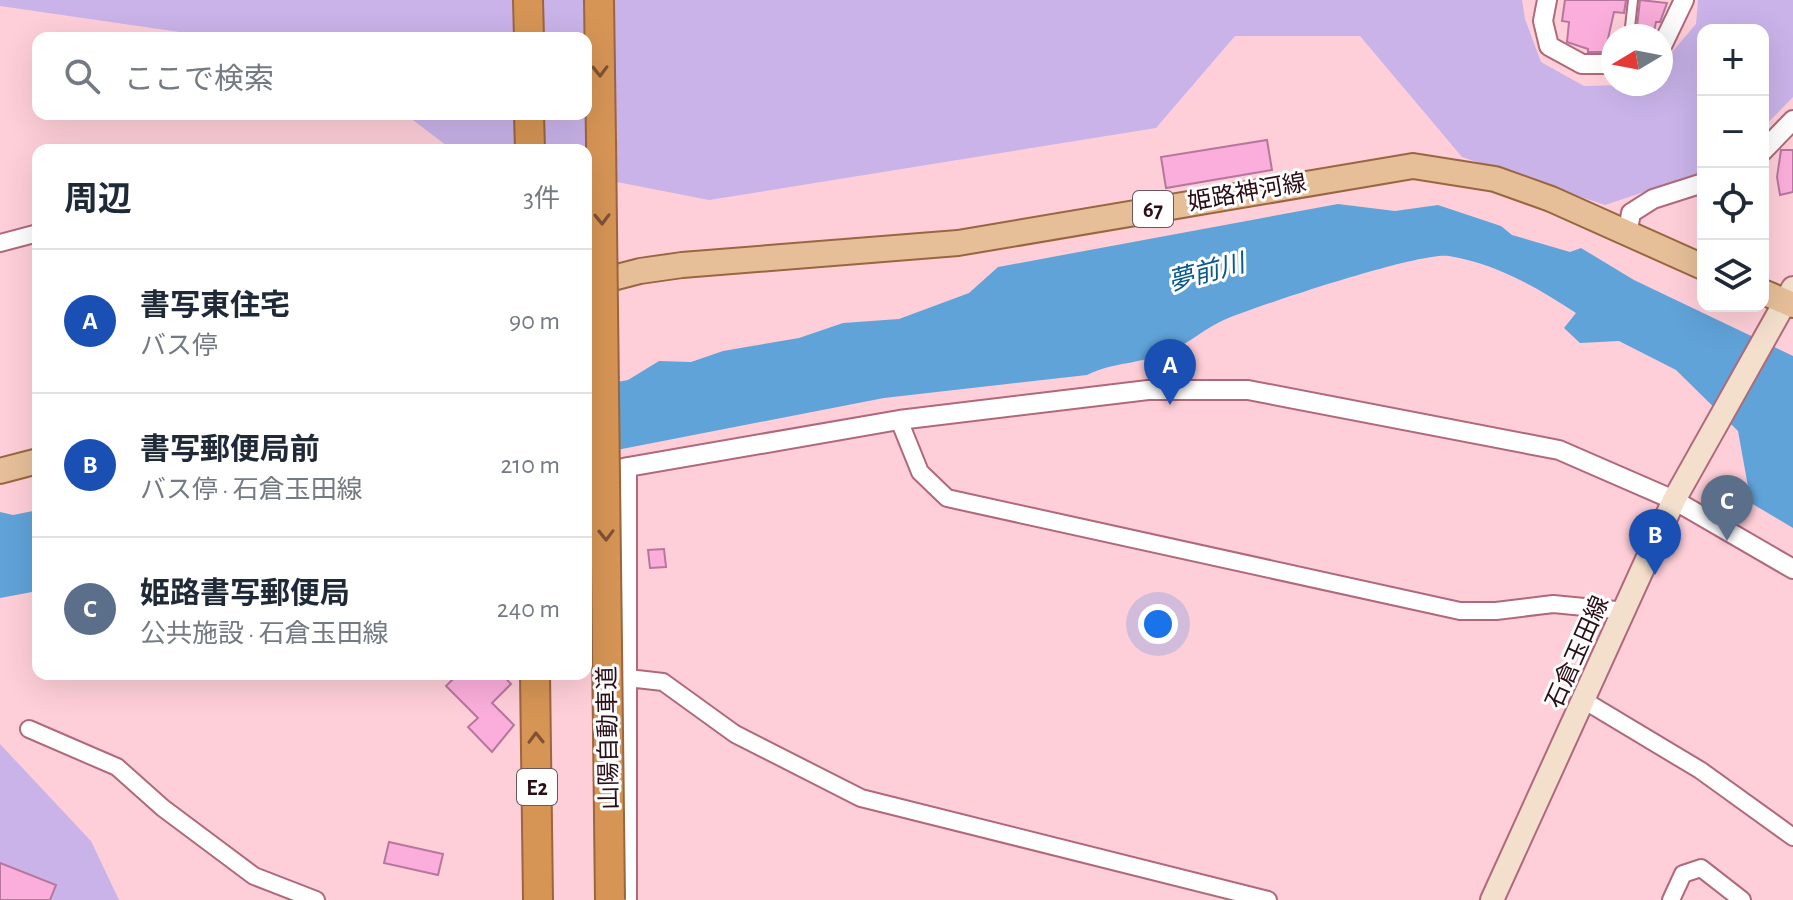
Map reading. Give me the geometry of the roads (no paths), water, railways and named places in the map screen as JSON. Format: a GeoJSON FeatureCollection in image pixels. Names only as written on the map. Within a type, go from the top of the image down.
{"type":"FeatureCollection","features":[{"type":"Feature","properties":{"kind":"highway"},"geometry":{"type":"LineString","coordinates":[[528,0],[529,32]]}},
{"type":"Feature","properties":{"kind":"highway","name":"山陽自動車道"},"geometry":{"type":"LineString","coordinates":[[599,0],[610,900]]}},
{"type":"Feature","properties":{"kind":"highway","name":"E2"},"geometry":{"type":"LineString","coordinates":[[535,680],[538,900]]}},
{"type":"Feature","properties":{"kind":"main road","name":"姫路神河線"},"geometry":{"type":"LineString","coordinates":[[592,283],[640,271],[682,265],[958,243],[1413,166],[1495,179],[1551,199],[1697,264]]}},
{"type":"Feature","properties":{"kind":"main road","name":"石倉玉田線"},"geometry":{"type":"LineString","coordinates":[[1492,900],[1678,493],[1781,301]]}},
{"type":"Feature","properties":{"kind":"main road"},"geometry":{"type":"LineString","coordinates":[[0,471],[32,463]]}},
{"type":"Feature","properties":{"kind":"street"},"geometry":{"type":"LineString","coordinates":[[1547,0],[1543,21],[1549,46],[1582,64],[1601,64]]}},
{"type":"Feature","properties":{"kind":"street"},"geometry":{"type":"LineString","coordinates":[[1672,24],[1684,0]]}},
{"type":"Feature","properties":{"kind":"street"},"geometry":{"type":"LineString","coordinates":[[1769,145],[1793,120]]}},
{"type":"Feature","properties":{"kind":"street"},"geometry":{"type":"LineString","coordinates":[[1627,235],[1631,213],[1653,199],[1697,185]]}},
{"type":"Feature","properties":{"kind":"street"},"geometry":{"type":"LineString","coordinates":[[0,243],[32,235]]}},
{"type":"Feature","properties":{"kind":"street"},"geometry":{"type":"LineString","coordinates":[[592,476],[628,467],[899,420],[1148,390],[1248,390],[1559,450],[1678,493],[1793,569]]}},
{"type":"Feature","properties":{"kind":"street"},"geometry":{"type":"LineString","coordinates":[[899,420],[920,472],[947,498],[1460,611],[1496,611],[1553,604],[1626,611]]}},
{"type":"Feature","properties":{"kind":"street"},"geometry":{"type":"LineString","coordinates":[[628,467],[628,900]]}},
{"type":"Feature","properties":{"kind":"street"},"geometry":{"type":"LineString","coordinates":[[628,678],[663,682],[735,734],[861,798],[1268,900]]}},
{"type":"Feature","properties":{"kind":"street"},"geometry":{"type":"LineString","coordinates":[[1585,701],[1700,770],[1793,837]]}},
{"type":"Feature","properties":{"kind":"street"},"geometry":{"type":"LineString","coordinates":[[29,729],[117,767],[163,808],[254,876],[316,900]]}},
{"type":"Feature","properties":{"kind":"street"},"geometry":{"type":"LineString","coordinates":[[1671,900],[1683,874],[1701,868],[1742,900]]}},
{"type":"Feature","properties":{"kind":"lane"},"geometry":{"type":"LineString","coordinates":[[1630,24],[1633,0]]}},
{"type":"Feature","properties":{"kind":"water","name":"夢前川"},"geometry":{"type":"Polygon","coordinates":[[[1338,204],[1395,211],[1438,205],[1501,226],[1512,235],[1570,252],[1581,248],[1634,280],[1793,356],[1793,528],[1751,503],[1738,431],[1676,370],[1619,341],[1580,343],[1564,328],[1576,313],[1516,278],[1449,256],[1407,262],[1304,292],[1226,319],[1168,352],[1087,375],[884,398],[592,455],[592,387],[628,380],[659,361],[691,362],[723,351],[799,338],[843,323],[899,319],[969,293],[998,267],[1338,204]]]}},
{"type":"Feature","properties":{"kind":"water"},"geometry":{"type":"Polygon","coordinates":[[[32,511],[32,592],[0,598],[0,512],[13,515],[32,511]]]}},
{"type":"Feature","properties":{"kind":"place","name":"書写東住宅"},"geometry":{"type":"Point","coordinates":[1170,405]}},
{"type":"Feature","properties":{"kind":"place","name":"姫路書写郵便局"},"geometry":{"type":"Point","coordinates":[1727,541]}},
{"type":"Feature","properties":{"kind":"place","name":"書写郵便局前"},"geometry":{"type":"Point","coordinates":[1655,575]}}]}
